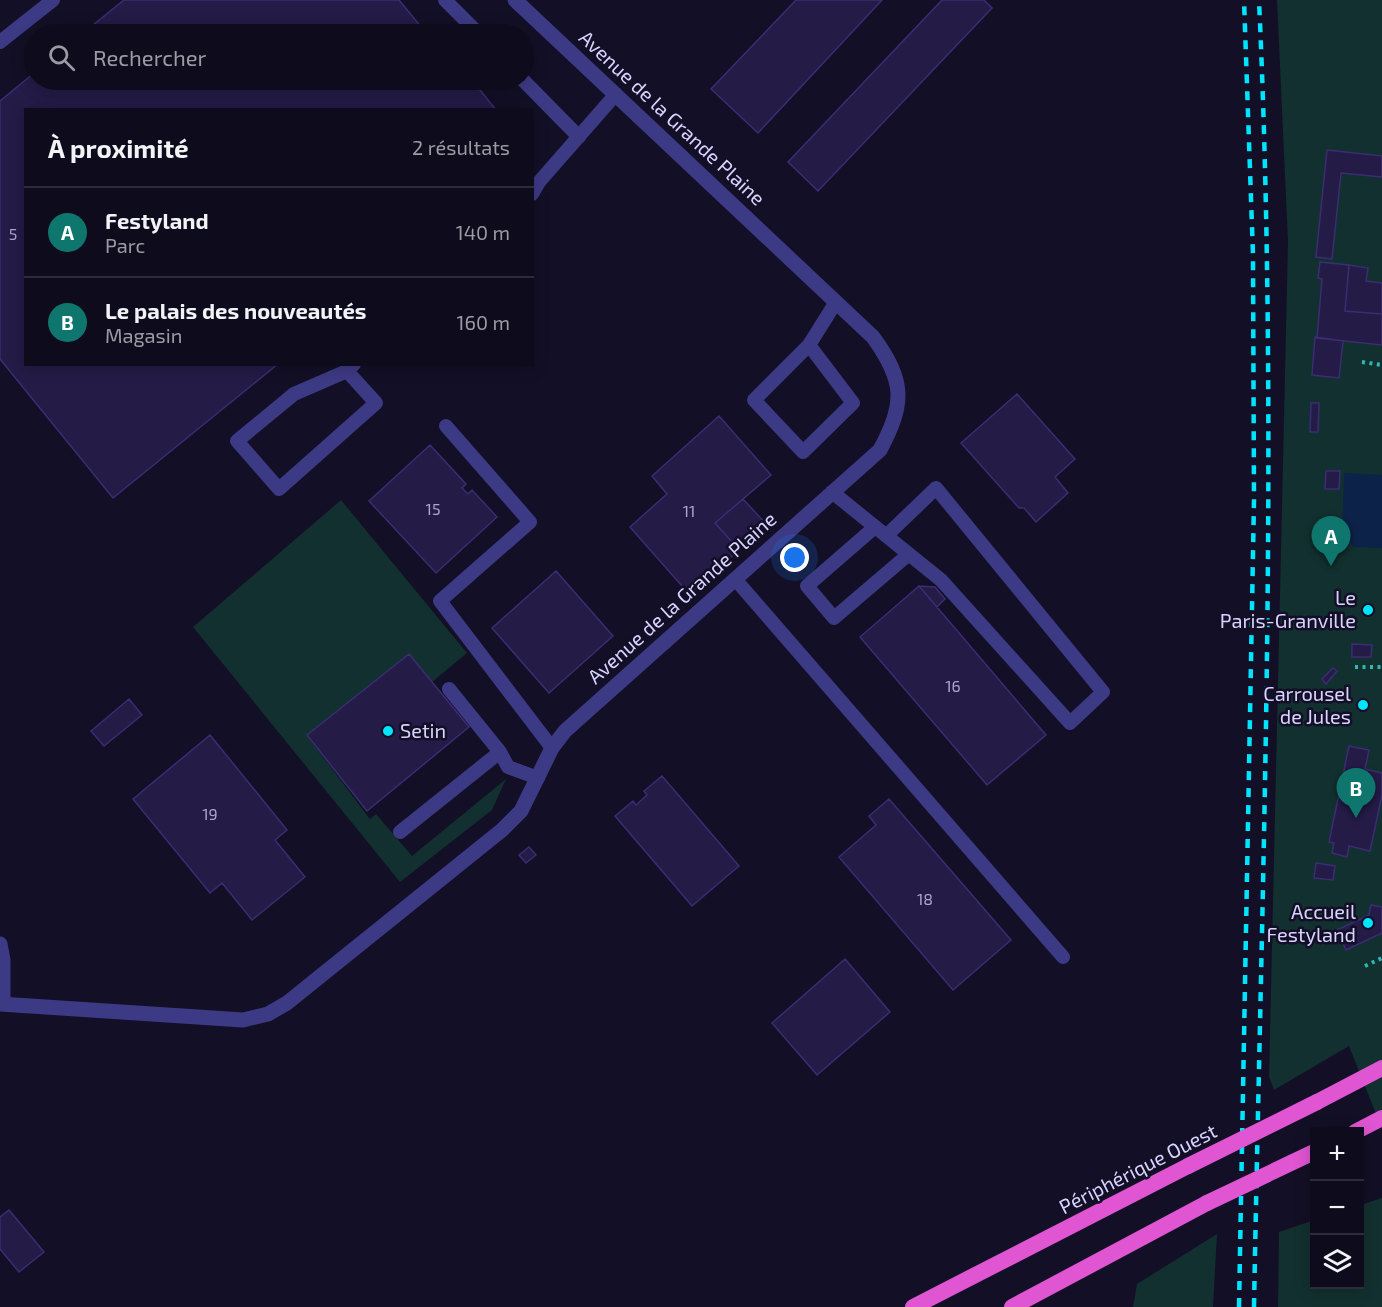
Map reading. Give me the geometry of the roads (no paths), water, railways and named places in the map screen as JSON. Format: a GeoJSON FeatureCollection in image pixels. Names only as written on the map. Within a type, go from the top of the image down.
{"type":"FeatureCollection","features":[{"type":"Feature","properties":{"kind":"highway","name":"Périphérique Ouest"},"geometry":{"type":"LineString","coordinates":[[913,1307],[1382,1068]]}},
{"type":"Feature","properties":{"kind":"highway"},"geometry":{"type":"LineString","coordinates":[[1363,1127],[1382,1118]]}},
{"type":"Feature","properties":{"kind":"highway"},"geometry":{"type":"LineString","coordinates":[[1012,1307],[1207,1203],[1310,1154]]}},
{"type":"Feature","properties":{"kind":"street","name":"Avenue de la Grande Plaine"},"geometry":{"type":"LineString","coordinates":[[1,1004],[243,1020],[268,1014],[287,1003],[502,830],[521,812],[552,748],[565,731],[880,450],[893,424],[899,391],[892,362],[873,337],[514,0]]}},
{"type":"Feature","properties":{"kind":"street"},"geometry":{"type":"LineString","coordinates":[[0,944],[3,960],[1,1004]]}},
{"type":"Feature","properties":{"kind":"lane"},"geometry":{"type":"LineString","coordinates":[[0,42],[53,0]]}},
{"type":"Feature","properties":{"kind":"lane"},"geometry":{"type":"LineString","coordinates":[[445,0],[469,24]]}},
{"type":"Feature","properties":{"kind":"lane"},"geometry":{"type":"LineString","coordinates":[[533,90],[579,137]]}},
{"type":"Feature","properties":{"kind":"lane"},"geometry":{"type":"LineString","coordinates":[[534,191],[616,94]]}},
{"type":"Feature","properties":{"kind":"lane"},"geometry":{"type":"LineString","coordinates":[[809,345],[853,403],[803,452],[754,400],[809,345],[836,302]]}},
{"type":"Feature","properties":{"kind":"lane"},"geometry":{"type":"LineString","coordinates":[[351,368],[376,403],[279,489],[237,441],[294,394],[351,368]]}},
{"type":"Feature","properties":{"kind":"lane"},"geometry":{"type":"LineString","coordinates":[[446,426],[530,522],[440,601],[552,748]]}},
{"type":"Feature","properties":{"kind":"lane"},"geometry":{"type":"LineString","coordinates":[[832,492],[886,536],[941,580],[1070,723],[1103,692],[936,488],[886,536]]}},
{"type":"Feature","properties":{"kind":"lane"},"geometry":{"type":"LineString","coordinates":[[875,527],[807,586],[834,618],[909,554]]}},
{"type":"Feature","properties":{"kind":"lane"},"geometry":{"type":"LineString","coordinates":[[735,579],[1062,957]]}},
{"type":"Feature","properties":{"kind":"lane"},"geometry":{"type":"LineString","coordinates":[[449,689],[500,752],[508,767],[538,778]]}},
{"type":"Feature","properties":{"kind":"lane"},"geometry":{"type":"LineString","coordinates":[[400,832],[500,752]]}},
{"type":"Feature","properties":{"kind":"water"},"geometry":{"type":"Polygon","coordinates":[[[1344,473],[1382,475],[1382,548],[1354,547],[1342,533],[1344,473]]]}},
{"type":"Feature","properties":{"kind":"railway"},"geometry":{"type":"LineString","coordinates":[[1239,1307],[1254,500],[1253,255],[1244,0]]}},
{"type":"Feature","properties":{"kind":"railway"},"geometry":{"type":"LineString","coordinates":[[1254,1307],[1267,654],[1268,490],[1265,163],[1259,0]]}},
{"type":"Feature","properties":{"kind":"place","name":"Festyland"},"geometry":{"type":"Point","coordinates":[1331,566]}},
{"type":"Feature","properties":{"kind":"place","name":"Le Paris-Granville"},"geometry":{"type":"Point","coordinates":[1368,610]}},
{"type":"Feature","properties":{"kind":"place","name":"Carrousel de Jules"},"geometry":{"type":"Point","coordinates":[1363,705]}},
{"type":"Feature","properties":{"kind":"place","name":"Setin"},"geometry":{"type":"Point","coordinates":[388,731]}},
{"type":"Feature","properties":{"kind":"place","name":"Le palais des nouveautés"},"geometry":{"type":"Point","coordinates":[1356,818]}},
{"type":"Feature","properties":{"kind":"place","name":"Accueil Festyland"},"geometry":{"type":"Point","coordinates":[1368,923]}}]}
